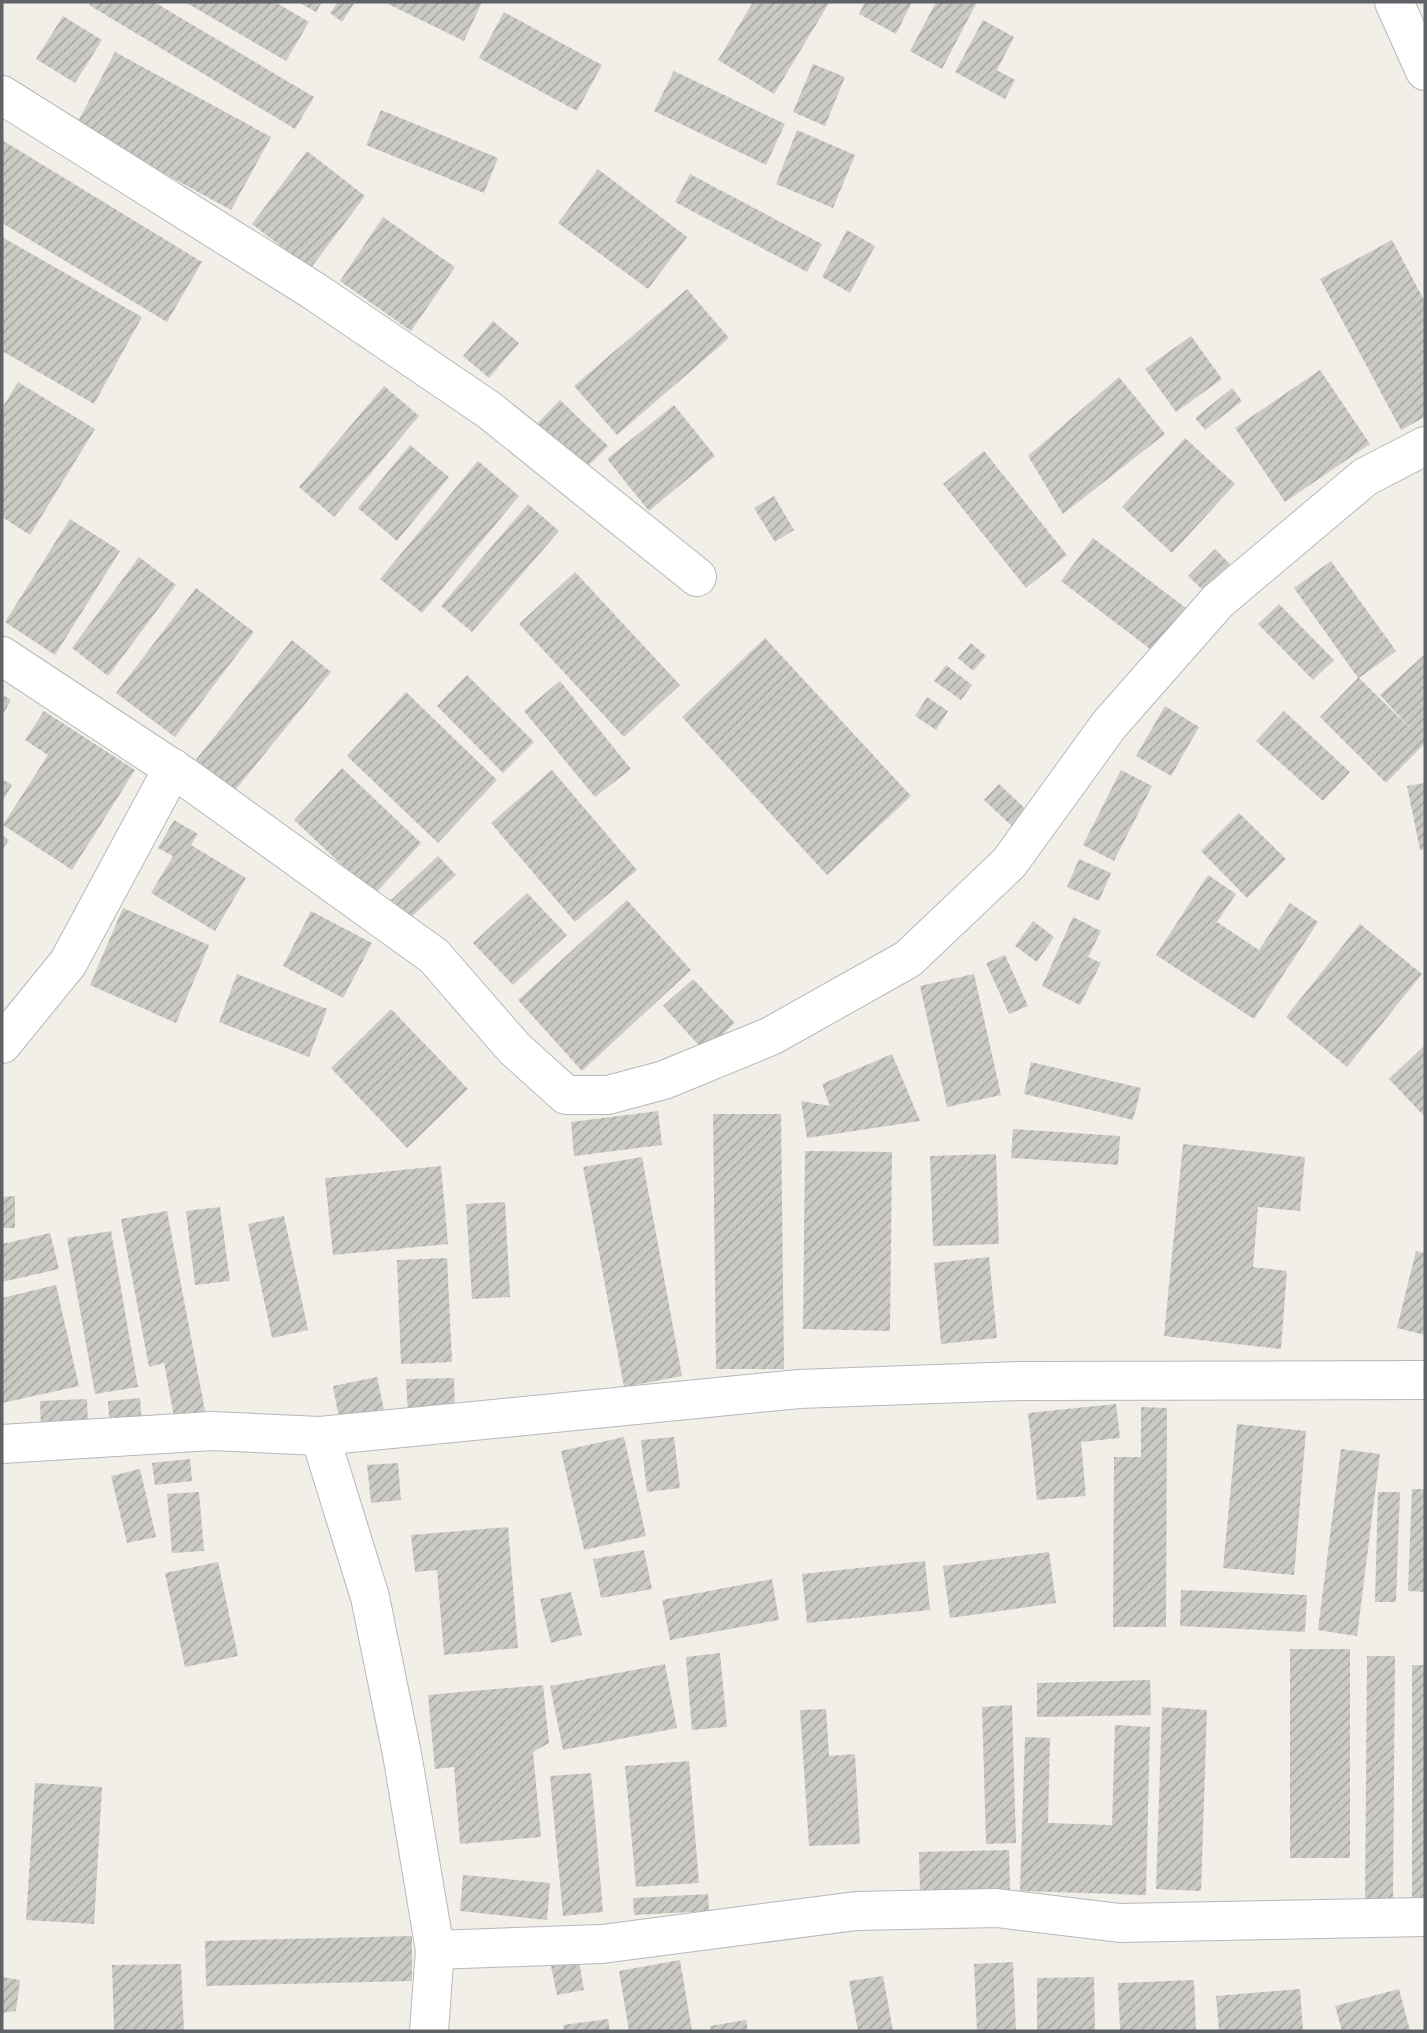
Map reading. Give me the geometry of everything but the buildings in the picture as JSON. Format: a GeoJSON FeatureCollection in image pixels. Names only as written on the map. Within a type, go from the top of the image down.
{"type":"FeatureCollection","features":[{"type":"Feature","properties":{"kind":"street"},"geometry":{"type":"LineString","coordinates":[[1394,2],[1425,71]]}},
{"type":"Feature","properties":{"kind":"street"},"geometry":{"type":"LineString","coordinates":[[2,94],[314,290],[489,410],[697,578]]}},
{"type":"Feature","properties":{"kind":"street"},"geometry":{"type":"LineString","coordinates":[[2,656],[173,768],[433,956],[514,1048],[566,1095],[608,1095],[664,1080],[771,1036],[908,959],[1009,863],[1109,725],[1218,601],[1365,477],[1425,446]]}},
{"type":"Feature","properties":{"kind":"street"},"geometry":{"type":"LineString","coordinates":[[2,1044],[68,962],[173,768]]}},
{"type":"Feature","properties":{"kind":"street"},"geometry":{"type":"LineString","coordinates":[[2,1444],[212,1431],[320,1436],[799,1389],[1021,1381],[1425,1380]]}},
{"type":"Feature","properties":{"kind":"street"},"geometry":{"type":"LineString","coordinates":[[320,1436],[370,1597],[402,1754],[435,1950],[429,2031]]}},
{"type":"Feature","properties":{"kind":"street"},"geometry":{"type":"LineString","coordinates":[[435,1950],[602,1944],[856,1911],[996,1908],[1120,1923],[1425,1917]]}}]}
